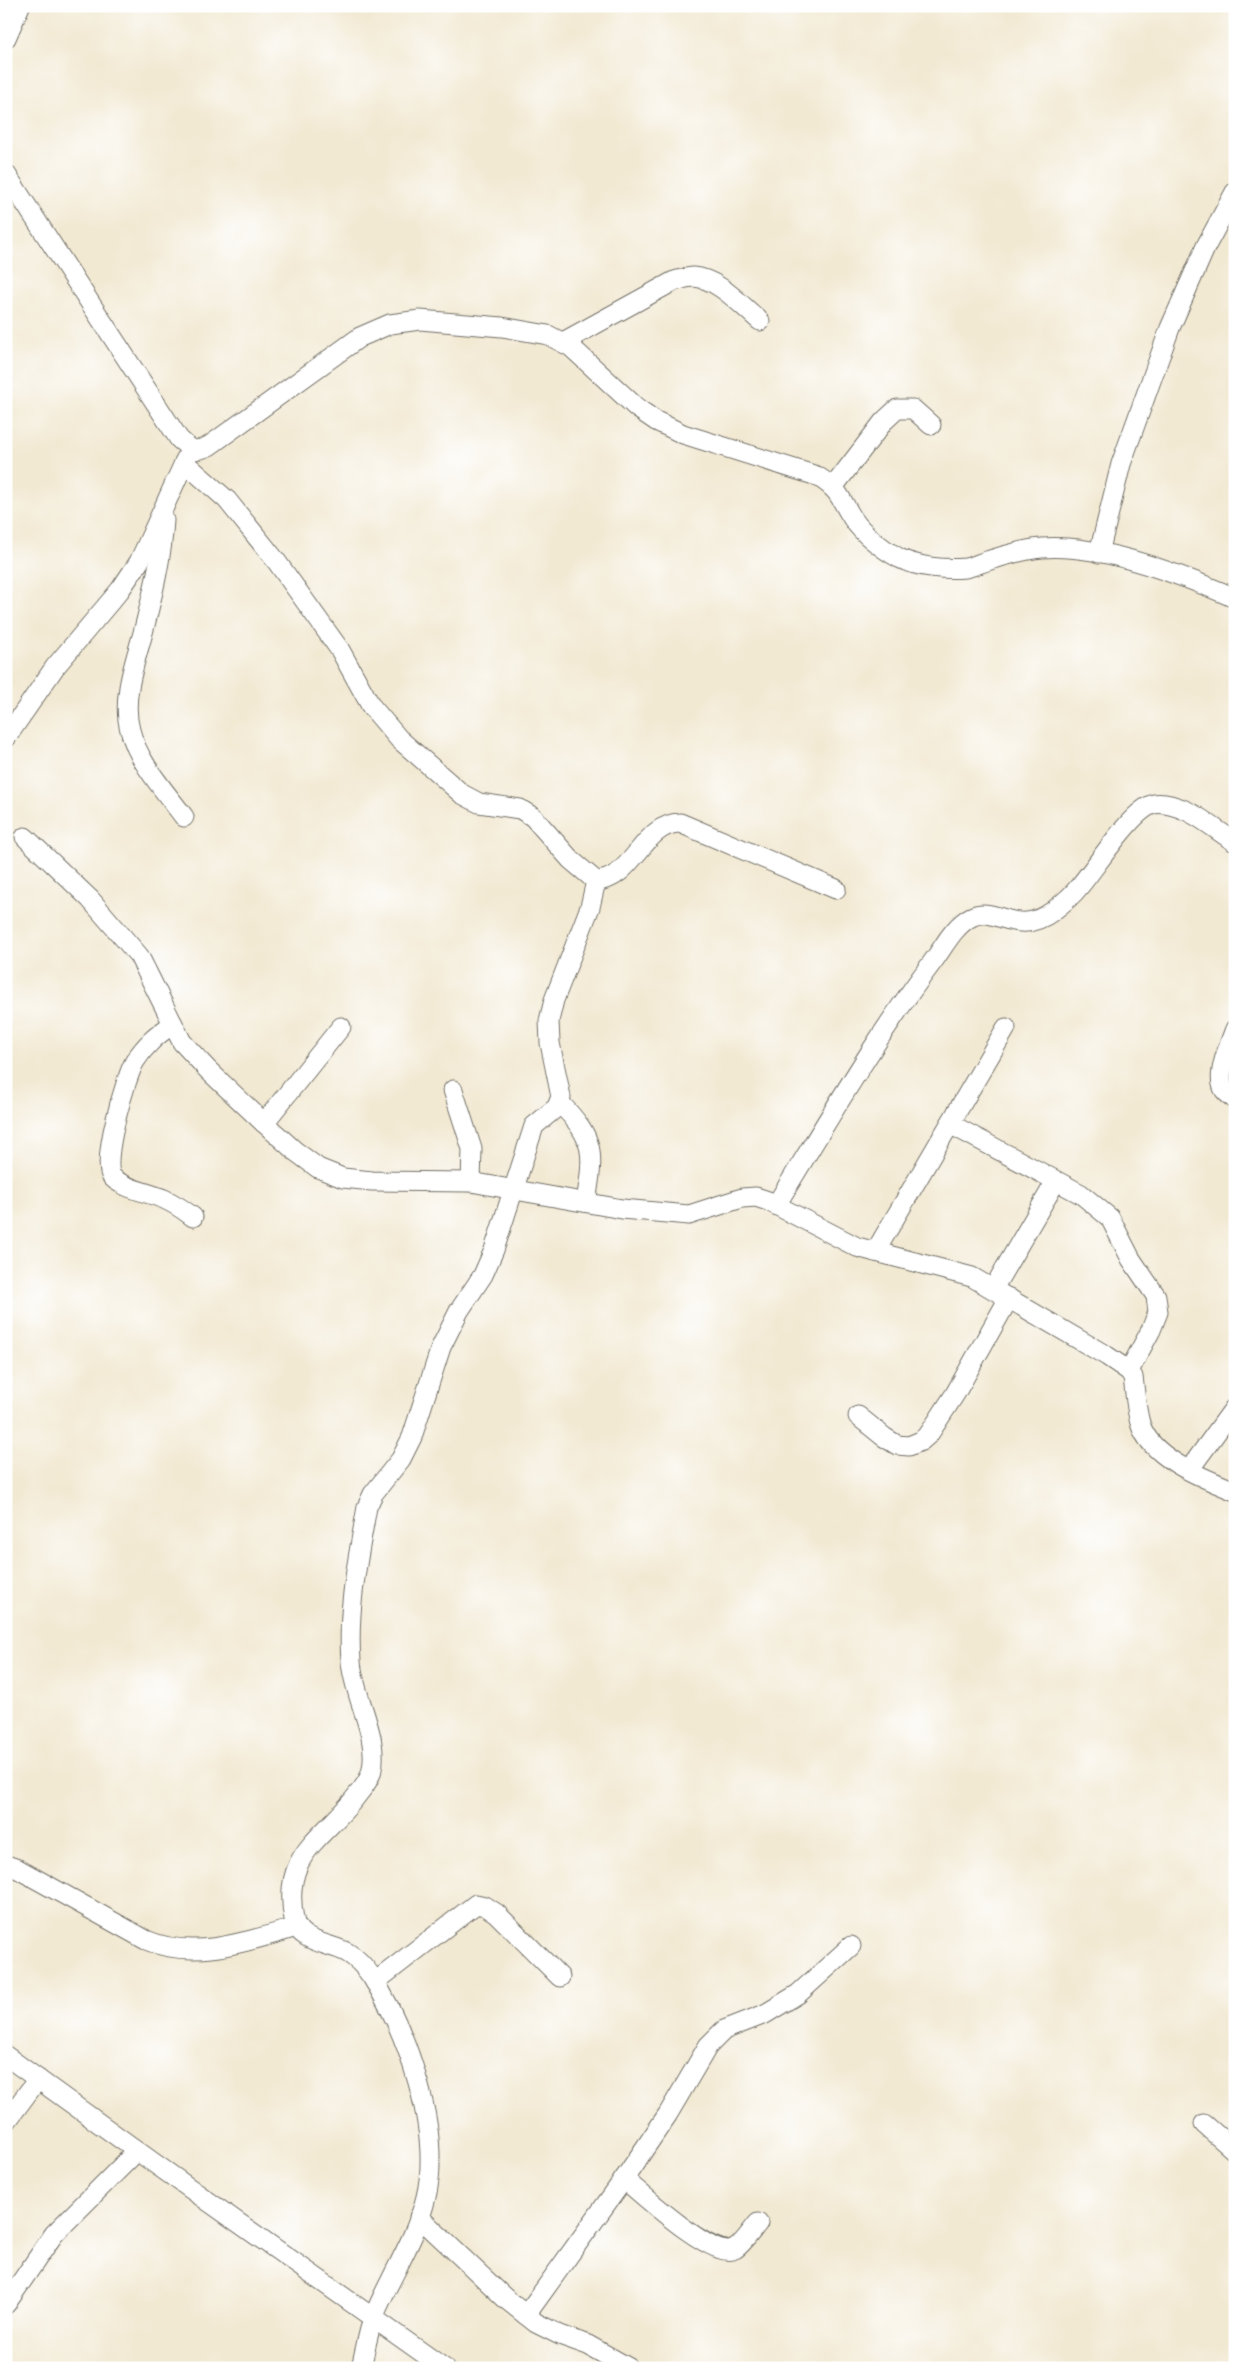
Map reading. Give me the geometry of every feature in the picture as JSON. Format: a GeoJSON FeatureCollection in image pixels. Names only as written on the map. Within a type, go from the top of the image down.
{"type":"FeatureCollection","features":[{"type":"Feature","properties":{"kind":"street"},"geometry":{"type":"LineString","coordinates":[[6,38],[20,6]]}},
{"type":"Feature","properties":{"kind":"street"},"geometry":{"type":"LineString","coordinates":[[6,174],[179,439],[188,456],[227,500],[277,562],[340,650],[371,706],[399,739],[462,794],[479,803],[520,809],[533,817],[571,860],[596,881],[604,881],[615,875],[660,828],[671,823],[680,823],[836,889]]}},
{"type":"Feature","properties":{"kind":"street"},"geometry":{"type":"LineString","coordinates":[[1099,553],[1121,464],[1170,328],[1206,246],[1235,192]]}},
{"type":"Feature","properties":{"kind":"street"},"geometry":{"type":"LineString","coordinates":[[563,342],[674,281],[691,277],[705,279],[716,285],[760,321]]}},
{"type":"Feature","properties":{"kind":"street"},"geometry":{"type":"LineString","coordinates":[[6,738],[55,667],[120,590],[139,562],[188,456],[209,446],[360,337],[390,324],[420,320],[502,327],[548,335],[563,342],[578,352],[637,408],[656,421],[683,434],[817,476],[834,486],[853,520],[869,537],[899,558],[926,566],[966,568],[1003,556],[1041,548],[1074,548],[1099,553],[1202,583],[1235,598]]}},
{"type":"Feature","properties":{"kind":"street"},"geometry":{"type":"LineString","coordinates":[[834,486],[884,421],[898,409],[906,407],[913,409],[930,425]]}},
{"type":"Feature","properties":{"kind":"street"},"geometry":{"type":"LineString","coordinates":[[165,504],[163,538],[154,591],[134,667],[128,700],[129,728],[137,750],[184,817]]}},
{"type":"Feature","properties":{"kind":"street"},"geometry":{"type":"LineString","coordinates":[[776,1205],[908,995],[957,929],[971,917],[980,914],[1020,923],[1036,921],[1054,910],[1077,889],[1124,829],[1144,809],[1155,804],[1169,805],[1187,810],[1235,842]]}},
{"type":"Feature","properties":{"kind":"street"},"geometry":{"type":"LineString","coordinates":[[25,837],[90,898],[139,956],[182,1042],[188,1049],[264,1123],[318,1168],[343,1178],[372,1181],[471,1182],[622,1209],[688,1215],[742,1198],[756,1198],[776,1205],[857,1247],[972,1277],[1129,1371],[1133,1377],[1140,1424],[1151,1444],[1189,1470],[1235,1491]]}},
{"type":"Feature","properties":{"kind":"street"},"geometry":{"type":"LineString","coordinates":[[361,2368],[373,2318],[426,2198],[430,2172],[423,2100],[416,2072],[382,1992],[365,1966],[347,1953],[305,1937],[294,1923],[291,1899],[293,1873],[313,1843],[352,1803],[372,1770],[373,1751],[351,1662],[351,1612],[367,1507],[373,1494],[401,1460],[412,1437],[441,1347],[458,1311],[483,1275],[494,1250],[534,1126],[557,1107],[559,1102],[560,1097],[550,1043],[549,1021],[554,1000],[590,907],[596,881]]}},
{"type":"Feature","properties":{"kind":"street"},"geometry":{"type":"LineString","coordinates":[[173,1024],[154,1036],[134,1062],[126,1082],[108,1156],[107,1170],[112,1178],[164,1199],[193,1217]]}},
{"type":"Feature","properties":{"kind":"street"},"geometry":{"type":"LineString","coordinates":[[264,1123],[341,1027]]}},
{"type":"Feature","properties":{"kind":"street"},"geometry":{"type":"LineString","coordinates":[[875,1252],[1006,1028]]}},
{"type":"Feature","properties":{"kind":"street"},"geometry":{"type":"LineString","coordinates":[[1235,1029],[1220,1075],[1222,1086],[1227,1094],[1235,1099]]}},
{"type":"Feature","properties":{"kind":"street"},"geometry":{"type":"LineString","coordinates":[[452,1090],[472,1149],[471,1182]]}},
{"type":"Feature","properties":{"kind":"street"},"geometry":{"type":"LineString","coordinates":[[559,1102],[581,1127],[589,1141],[592,1162],[586,1202]]}},
{"type":"Feature","properties":{"kind":"street"},"geometry":{"type":"LineString","coordinates":[[950,1124],[1081,1194],[1110,1218],[1131,1258],[1156,1296],[1158,1312],[1152,1330],[1129,1371]]}},
{"type":"Feature","properties":{"kind":"street"},"geometry":{"type":"LineString","coordinates":[[858,1416],[897,1445],[909,1446],[921,1441],[929,1434],[955,1394],[1001,1293],[1056,1181]]}},
{"type":"Feature","properties":{"kind":"street"},"geometry":{"type":"LineString","coordinates":[[1189,1470],[1235,1407]]}},
{"type":"Feature","properties":{"kind":"street"},"geometry":{"type":"LineString","coordinates":[[6,1865],[18,1869],[138,1936],[164,1947],[188,1950],[219,1947],[297,1927]]}},
{"type":"Feature","properties":{"kind":"street"},"geometry":{"type":"LineString","coordinates":[[375,1982],[476,1904],[485,1906],[496,1913],[560,1977]]}},
{"type":"Feature","properties":{"kind":"street"},"geometry":{"type":"LineString","coordinates":[[526,2314],[624,2179],[668,2114],[708,2046],[724,2030],[765,2014],[798,1994],[851,1946]]}},
{"type":"Feature","properties":{"kind":"street"},"geometry":{"type":"LineString","coordinates":[[6,2056],[444,2368]]}},
{"type":"Feature","properties":{"kind":"street"},"geometry":{"type":"LineString","coordinates":[[6,2122],[38,2079]]}},
{"type":"Feature","properties":{"kind":"street"},"geometry":{"type":"LineString","coordinates":[[1204,2124],[1235,2151]]}},
{"type":"Feature","properties":{"kind":"street"},"geometry":{"type":"LineString","coordinates":[[6,2304],[54,2234],[137,2151]]}},
{"type":"Feature","properties":{"kind":"street"},"geometry":{"type":"LineString","coordinates":[[624,2179],[682,2227],[712,2247],[725,2251],[735,2249],[758,2223]]}},
{"type":"Feature","properties":{"kind":"street"},"geometry":{"type":"LineString","coordinates":[[419,2217],[507,2300],[526,2314],[560,2335],[588,2345],[629,2368]]}}]}
